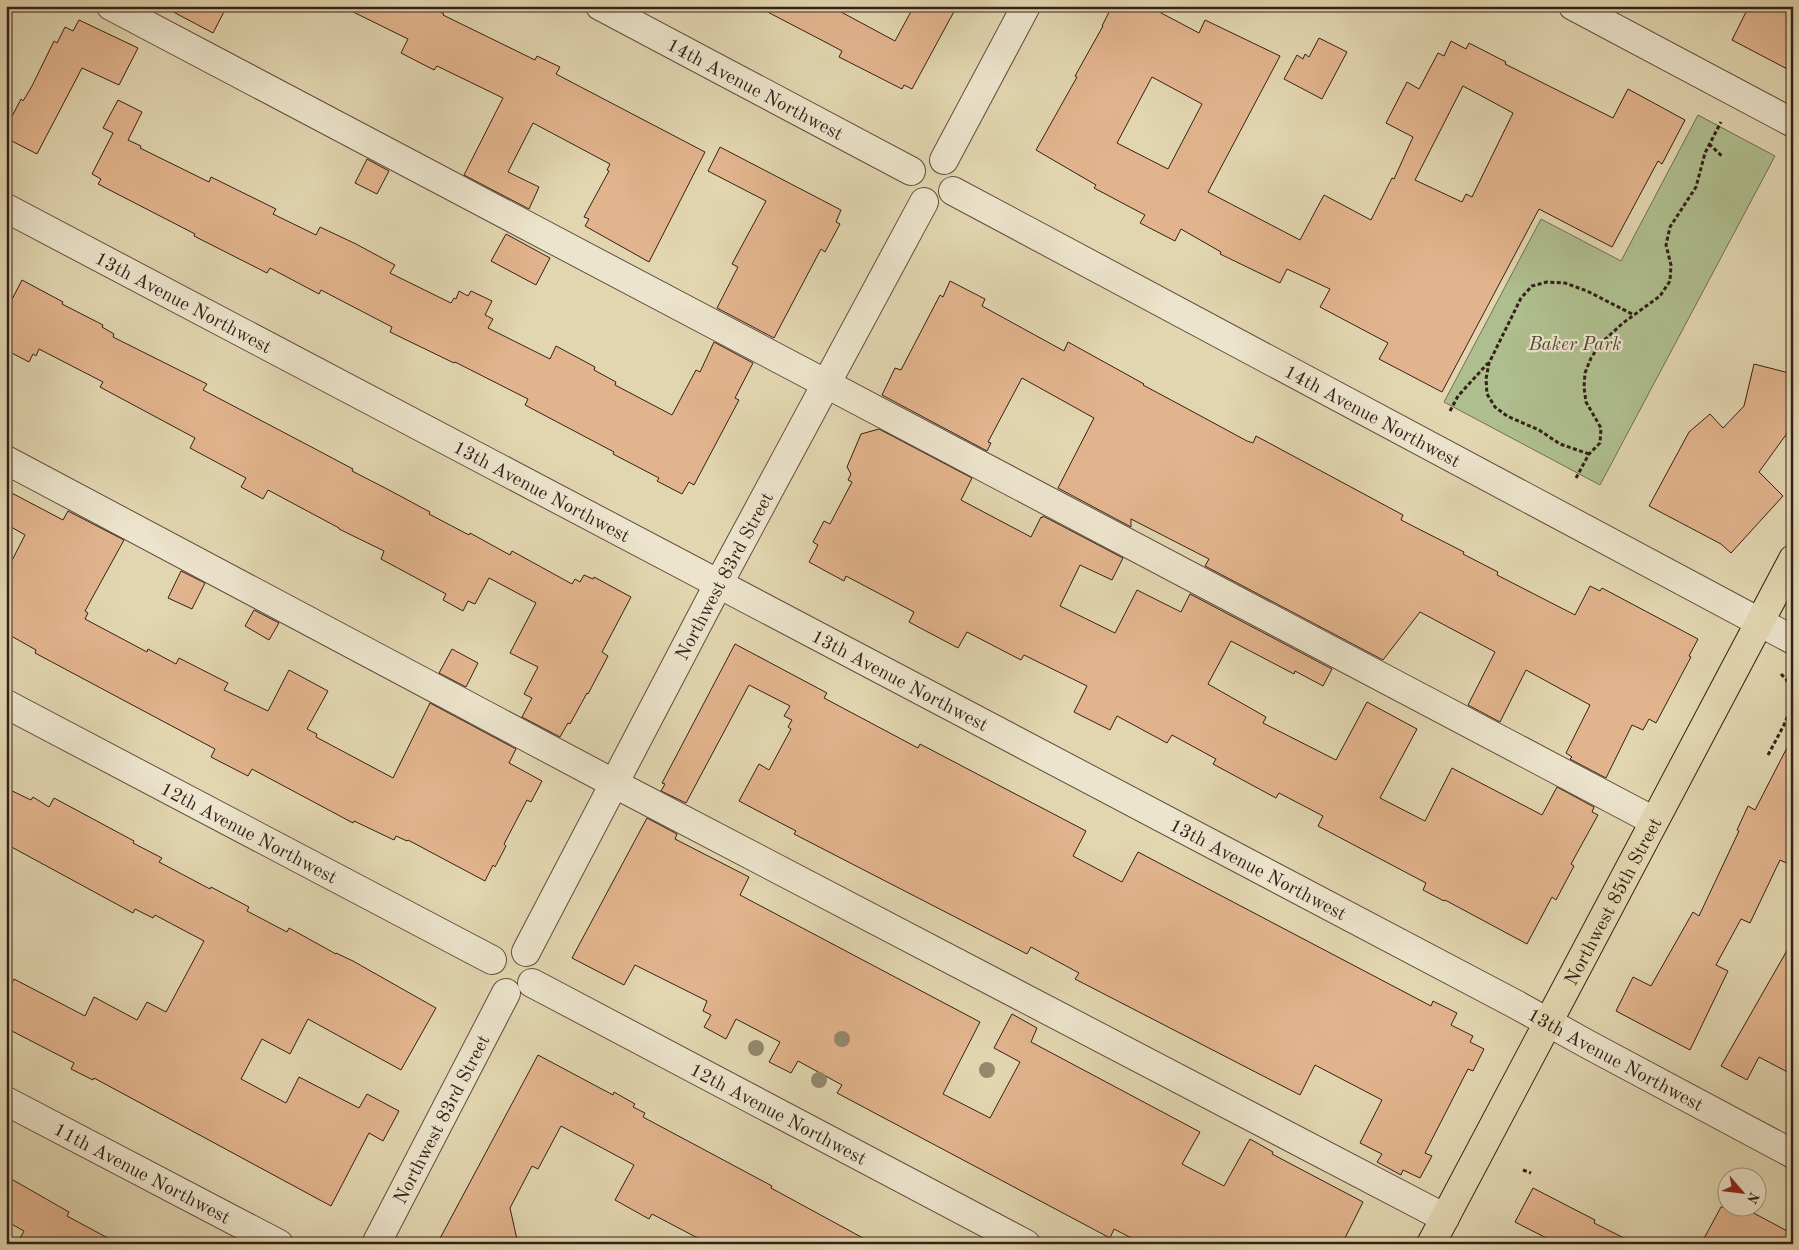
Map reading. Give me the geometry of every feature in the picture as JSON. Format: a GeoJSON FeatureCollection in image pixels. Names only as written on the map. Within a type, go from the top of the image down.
{"type":"FeatureCollection","features":[{"type":"Feature","properties":{"kind":"main road","name":"Northwest 85th Street"},"geometry":{"type":"LineString","coordinates":[[1431,1244],[1793,559]]}},
{"type":"Feature","properties":{"kind":"street"},"geometry":{"type":"LineString","coordinates":[[111,6],[1654,821]]}},
{"type":"Feature","properties":{"kind":"street","name":"14th Avenue Northwest"},"geometry":{"type":"LineString","coordinates":[[600,6],[911,170]]}},
{"type":"Feature","properties":{"kind":"street"},"geometry":{"type":"LineString","coordinates":[[944,160],[1026,6]]}},
{"type":"Feature","properties":{"kind":"street"},"geometry":{"type":"LineString","coordinates":[[1573,6],[1793,123]]}},
{"type":"Feature","properties":{"kind":"street"},"geometry":{"type":"LineString","coordinates":[[938,157],[944,160],[949,163],[955,173],[956,180],[953,191],[944,201],[924,202],[911,189],[909,183],[911,170],[914,165],[925,158],[938,157]]}},
{"type":"Feature","properties":{"kind":"street","name":"14th Avenue Northwest"},"geometry":{"type":"LineString","coordinates":[[953,191],[1793,640]]}},
{"type":"Feature","properties":{"kind":"street","name":"Northwest 83rd Street"},"geometry":{"type":"LineString","coordinates":[[526,952],[719,583],[924,202]]}},
{"type":"Feature","properties":{"kind":"street","name":"13th Avenue Northwest"},"geometry":{"type":"LineString","coordinates":[[6,208],[1549,1021],[1589,1045],[1793,1154]]}},
{"type":"Feature","properties":{"kind":"street"},"geometry":{"type":"LineString","coordinates":[[6,460],[615,784],[1445,1218]]}},
{"type":"Feature","properties":{"kind":"street","name":"12th Avenue Northwest"},"geometry":{"type":"LineString","coordinates":[[6,704],[492,960]]}},
{"type":"Feature","properties":{"kind":"street"},"geometry":{"type":"LineString","coordinates":[[503,949],[519,949],[526,952],[534,966],[535,973],[532,983],[516,994],[506,993],[496,988],[489,975],[489,967],[497,953],[503,949]]}},
{"type":"Feature","properties":{"kind":"street","name":"12th Avenue Northwest"},"geometry":{"type":"LineString","coordinates":[[532,983],[1026,1244]]}},
{"type":"Feature","properties":{"kind":"street","name":"Northwest 83rd Street"},"geometry":{"type":"LineString","coordinates":[[376,1244],[506,993]]}},
{"type":"Feature","properties":{"kind":"street","name":"11th Avenue Northwest"},"geometry":{"type":"LineString","coordinates":[[6,1101],[279,1244]]}},
{"type":"Feature","properties":{"kind":"path"},"geometry":{"type":"LineString","coordinates":[[1576,478],[1589,454],[1600,443],[1600,428],[1586,402],[1584,387],[1585,373],[1591,358],[1601,343],[1623,323],[1660,296],[1670,281],[1671,264],[1666,246],[1670,227],[1696,187],[1705,153],[1721,122]]}},
{"type":"Feature","properties":{"kind":"path"},"geometry":{"type":"LineString","coordinates":[[1709,144],[1724,157]]}},
{"type":"Feature","properties":{"kind":"path"},"geometry":{"type":"LineString","coordinates":[[1589,454],[1560,444],[1538,430],[1506,416],[1495,407],[1487,394],[1486,379],[1489,363],[1521,298],[1532,286],[1547,282],[1565,283],[1587,291],[1634,315]]}},
{"type":"Feature","properties":{"kind":"path"},"geometry":{"type":"LineString","coordinates":[[1450,411],[1458,396],[1489,363]]}},
{"type":"Feature","properties":{"kind":"path"},"geometry":{"type":"LineString","coordinates":[[1781,674],[1786,679],[1793,696]]}},
{"type":"Feature","properties":{"kind":"path"},"geometry":{"type":"LineString","coordinates":[[1768,755],[1793,703]]}},
{"type":"Feature","properties":{"kind":"path"},"geometry":{"type":"LineString","coordinates":[[1523,1170],[1531,1174]]}},
{"type":"Feature","properties":{"kind":"green space","name":"Baker Park"},"geometry":{"type":"Polygon","coordinates":[[[1698,115],[1775,156],[1600,485],[1444,402],[1541,219],[1621,261],[1698,115]]]}},
{"type":"Feature","properties":{"kind":"building"},"geometry":{"type":"Polygon","coordinates":[[[162,6],[227,6],[213,33],[162,6]]]}},
{"type":"Feature","properties":{"kind":"building"},"geometry":{"type":"Polygon","coordinates":[[[341,6],[429,6],[443,15],[535,60],[537,56],[560,67],[556,74],[705,152],[649,262],[585,226],[589,219],[584,217],[609,171],[607,170],[610,164],[533,123],[508,172],[539,187],[529,209],[464,175],[503,98],[437,66],[434,70],[401,53],[408,39],[341,6]]]}},
{"type":"Feature","properties":{"kind":"building"},"geometry":{"type":"Polygon","coordinates":[[[756,6],[830,6],[895,41],[914,6],[957,6],[912,89],[904,85],[902,89],[839,57],[842,51],[756,6]]]}},
{"type":"Feature","properties":{"kind":"building"},"geometry":{"type":"Polygon","coordinates":[[[1112,6],[1148,6],[1199,33],[1205,20],[1280,56],[1208,192],[1300,240],[1324,195],[1371,220],[1392,178],[1394,179],[1413,137],[1386,123],[1407,82],[1419,89],[1438,53],[1444,56],[1451,41],[1466,49],[1469,43],[1506,62],[1505,64],[1613,118],[1628,89],[1685,120],[1662,164],[1658,161],[1612,247],[1539,209],[1442,392],[1379,359],[1388,343],[1320,307],[1330,289],[1287,269],[1280,283],[1220,254],[1221,252],[1181,229],[1175,241],[1140,223],[1145,215],[1094,188],[1096,185],[1036,150],[1077,77],[1075,76],[1112,6]],[[1152,77],[1117,143],[1168,169],[1202,104],[1152,77]],[[1463,86],[1415,180],[1462,202],[1466,194],[1472,197],[1513,113],[1463,86]]]}},
{"type":"Feature","properties":{"kind":"building"},"geometry":{"type":"Polygon","coordinates":[[[1749,6],[1793,6],[1793,72],[1732,40],[1749,6]]]}},
{"type":"Feature","properties":{"kind":"building"},"geometry":{"type":"Polygon","coordinates":[[[79,20],[138,48],[119,85],[82,68],[37,154],[6,138],[6,128],[21,99],[23,101],[32,86],[54,41],[57,43],[65,27],[73,31],[79,20]]]}},
{"type":"Feature","properties":{"kind":"building"},"geometry":{"type":"Polygon","coordinates":[[[1319,38],[1347,52],[1322,99],[1284,79],[1297,55],[1303,59],[1305,54],[1309,57],[1319,38]]]}},
{"type":"Feature","properties":{"kind":"building"},"geometry":{"type":"Polygon","coordinates":[[[118,100],[142,112],[128,140],[141,146],[140,148],[209,182],[211,177],[276,209],[273,214],[316,235],[320,227],[356,244],[395,265],[390,273],[451,303],[454,298],[456,299],[459,291],[468,296],[471,291],[492,301],[485,315],[493,319],[488,328],[550,359],[556,346],[595,367],[594,370],[616,382],[615,385],[672,415],[696,370],[700,372],[714,342],[753,363],[735,398],[739,400],[694,485],[689,482],[682,494],[657,481],[659,478],[613,454],[614,452],[525,405],[528,399],[390,332],[392,327],[321,290],[319,294],[270,268],[267,273],[98,184],[101,179],[92,174],[113,133],[103,128],[118,100]]]}},
{"type":"Feature","properties":{"kind":"building"},"geometry":{"type":"Polygon","coordinates":[[[720,147],[841,210],[836,222],[840,224],[825,252],[821,249],[774,338],[717,308],[738,267],[732,264],[766,201],[708,171],[720,147]]]}},
{"type":"Feature","properties":{"kind":"building"},"geometry":{"type":"Polygon","coordinates":[[[367,159],[389,171],[377,194],[355,183],[367,159]]]}},
{"type":"Feature","properties":{"kind":"building"},"geometry":{"type":"Polygon","coordinates":[[[506,234],[550,258],[536,285],[491,261],[506,234]]]}},
{"type":"Feature","properties":{"kind":"building"},"geometry":{"type":"Polygon","coordinates":[[[22,280],[63,302],[62,304],[103,325],[102,327],[114,334],[113,337],[207,384],[203,390],[353,469],[352,471],[469,535],[470,533],[510,555],[512,551],[572,584],[575,579],[580,582],[584,575],[593,579],[594,577],[631,597],[602,652],[608,656],[588,694],[560,737],[522,717],[532,698],[524,694],[538,667],[510,653],[536,603],[489,578],[475,604],[468,601],[463,611],[443,600],[446,594],[381,559],[384,551],[268,490],[263,499],[241,487],[246,478],[190,448],[195,438],[100,387],[103,382],[39,349],[36,356],[33,354],[29,362],[6,350],[6,311],[22,280]]]}},
{"type":"Feature","properties":{"kind":"building"},"geometry":{"type":"Polygon","coordinates":[[[950,281],[985,299],[982,306],[1064,351],[1068,342],[1247,441],[1253,443],[1256,436],[1403,515],[1401,520],[1464,552],[1463,554],[1498,572],[1497,575],[1575,615],[1590,586],[1600,591],[1602,588],[1698,639],[1689,656],[1691,657],[1656,723],[1649,719],[1643,730],[1632,725],[1606,778],[1570,759],[1572,757],[1566,753],[1590,705],[1526,670],[1500,722],[1468,705],[1495,652],[1420,612],[1383,660],[1205,566],[1209,559],[1131,519],[1131,527],[1058,488],[1094,418],[1022,378],[988,442],[991,443],[987,451],[882,395],[895,368],[901,370],[940,295],[943,297],[950,281]]]}},
{"type":"Feature","properties":{"kind":"building"},"geometry":{"type":"Polygon","coordinates":[[[1754,364],[1793,374],[1793,425],[1759,472],[1783,496],[1731,553],[1721,544],[1649,506],[1689,432],[1710,414],[1723,428],[1744,406],[1754,364]]]}},
{"type":"Feature","properties":{"kind":"building"},"geometry":{"type":"Polygon","coordinates":[[[879,429],[972,478],[961,500],[995,518],[1031,537],[1043,516],[1123,558],[1112,580],[1080,565],[1060,606],[1115,633],[1137,590],[1181,612],[1190,594],[1332,669],[1323,686],[1295,671],[1294,674],[1231,641],[1208,684],[1266,717],[1263,723],[1336,760],[1367,702],[1417,729],[1380,798],[1425,821],[1452,768],[1542,815],[1557,787],[1594,807],[1592,812],[1598,815],[1571,864],[1574,866],[1556,900],[1552,897],[1527,944],[1423,890],[1426,883],[1318,826],[1323,816],[1279,793],[1276,798],[1213,764],[1216,759],[1172,735],[1167,743],[1117,716],[1110,730],[1074,712],[1087,686],[1024,655],[1021,660],[967,632],[958,648],[909,622],[914,612],[846,576],[844,581],[809,562],[818,545],[813,542],[824,521],[830,524],[852,482],[848,480],[851,474],[847,467],[861,434],[879,429]]]}},
{"type":"Feature","properties":{"kind":"building"},"geometry":{"type":"Polygon","coordinates":[[[6,490],[63,520],[68,511],[124,540],[85,611],[88,613],[85,619],[147,652],[148,649],[176,664],[179,658],[228,683],[224,690],[268,711],[289,670],[328,691],[307,729],[317,734],[316,737],[393,778],[430,703],[516,749],[509,763],[542,781],[531,802],[527,800],[504,844],[506,846],[485,881],[408,840],[396,836],[394,840],[354,821],[353,823],[252,769],[248,776],[211,757],[215,749],[35,653],[36,650],[6,633],[6,572],[25,535],[6,524],[6,490]]]}},
{"type":"Feature","properties":{"kind":"building"},"geometry":{"type":"Polygon","coordinates":[[[181,571],[205,583],[192,609],[168,598],[181,571]]]}},
{"type":"Feature","properties":{"kind":"building"},"geometry":{"type":"Polygon","coordinates":[[[254,610],[279,623],[269,640],[245,626],[254,610]]]}},
{"type":"Feature","properties":{"kind":"building"},"geometry":{"type":"Polygon","coordinates":[[[735,644],[827,693],[824,698],[918,748],[920,744],[1086,831],[1073,856],[1122,882],[1138,852],[1431,1006],[1433,1001],[1457,1013],[1451,1025],[1473,1036],[1470,1042],[1484,1049],[1473,1071],[1468,1069],[1425,1153],[1432,1156],[1420,1178],[1403,1170],[1401,1175],[1377,1162],[1382,1154],[1360,1143],[1382,1100],[1315,1065],[1300,1095],[1075,979],[1079,973],[1031,947],[1027,954],[794,834],[796,831],[739,801],[759,764],[769,770],[791,729],[788,727],[792,720],[784,716],[790,706],[749,685],[686,803],[661,791],[665,784],[662,783],[735,644]]]}},
{"type":"Feature","properties":{"kind":"building"},"geometry":{"type":"Polygon","coordinates":[[[452,649],[478,663],[466,687],[439,673],[452,649]]]}},
{"type":"Feature","properties":{"kind":"building"},"geometry":{"type":"Polygon","coordinates":[[[1793,736],[1793,866],[1780,860],[1750,923],[1741,919],[1716,965],[1728,971],[1690,1050],[1616,1011],[1633,977],[1651,986],[1693,912],[1699,916],[1739,831],[1737,830],[1748,806],[1755,810],[1793,736]]]}},
{"type":"Feature","properties":{"kind":"building"},"geometry":{"type":"Polygon","coordinates":[[[6,788],[31,800],[33,797],[49,807],[54,798],[162,858],[159,862],[249,907],[247,911],[287,932],[289,928],[336,954],[353,961],[436,1008],[401,1070],[308,1019],[290,1054],[262,1039],[241,1079],[286,1103],[299,1077],[359,1108],[367,1094],[399,1111],[383,1141],[369,1133],[331,1206],[94,1078],[93,1080],[71,1069],[74,1063],[6,1028],[6,995],[14,979],[85,1016],[94,997],[137,1020],[147,1002],[166,1012],[204,941],[155,915],[153,918],[135,909],[133,913],[6,844],[6,788]]]}},
{"type":"Feature","properties":{"kind":"building"},"geometry":{"type":"Polygon","coordinates":[[[647,818],[677,834],[675,839],[749,877],[740,895],[980,1022],[943,1094],[990,1118],[1020,1062],[994,1048],[1012,1014],[1037,1028],[1031,1042],[1200,1132],[1182,1164],[1224,1186],[1250,1139],[1273,1152],[1272,1154],[1363,1202],[1342,1244],[1143,1244],[1114,1229],[1110,1238],[837,1093],[842,1085],[798,1061],[791,1073],[769,1062],[780,1042],[736,1019],[726,1039],[704,1027],[711,1015],[703,1011],[707,1001],[635,965],[624,985],[572,958],[647,818]]]}},
{"type":"Feature","properties":{"kind":"building"},"geometry":{"type":"Polygon","coordinates":[[[1793,940],[1793,1075],[1759,1057],[1747,1080],[1721,1066],[1793,940]]]}},
{"type":"Feature","properties":{"kind":"building"},"geometry":{"type":"Polygon","coordinates":[[[538,1055],[613,1095],[614,1092],[635,1104],[633,1107],[645,1113],[643,1117],[772,1186],[771,1188],[874,1244],[709,1244],[652,1214],[649,1219],[615,1200],[634,1165],[561,1126],[538,1169],[532,1166],[510,1208],[518,1244],[437,1244],[538,1055]]]}},
{"type":"Feature","properties":{"kind":"building"},"geometry":{"type":"Polygon","coordinates":[[[6,1176],[69,1212],[67,1216],[119,1244],[17,1244],[24,1231],[6,1221],[6,1176]]]}},
{"type":"Feature","properties":{"kind":"building"},"geometry":{"type":"Polygon","coordinates":[[[1533,1188],[1595,1220],[1594,1223],[1636,1244],[1558,1244],[1515,1222],[1533,1188]]]}},
{"type":"Feature","properties":{"kind":"building"},"geometry":{"type":"Polygon","coordinates":[[[1716,1216],[1716,1218],[1763,1218],[1793,1234],[1793,1244],[1701,1244],[1716,1216]]]}}]}
